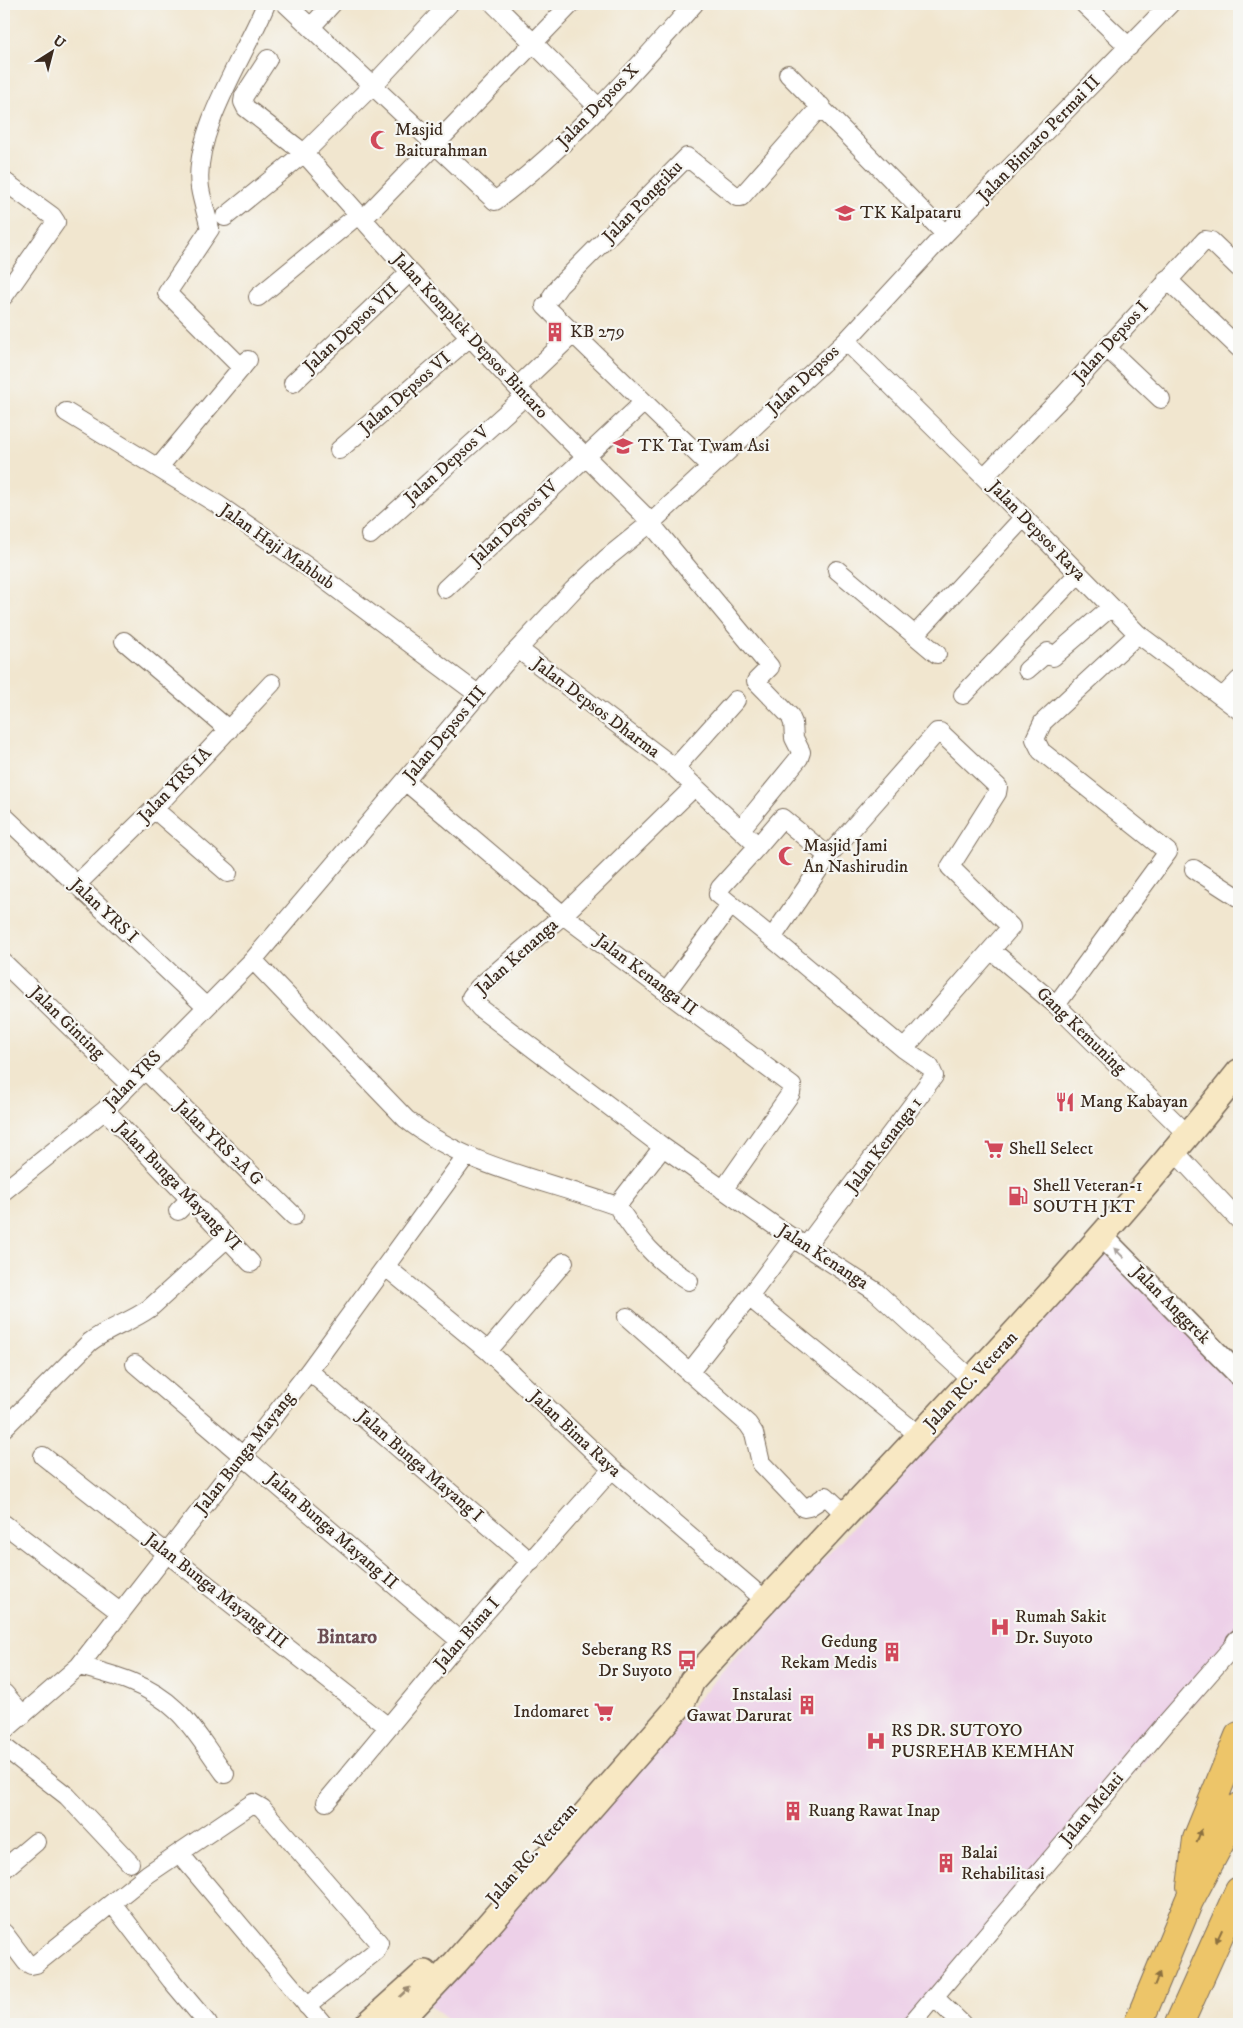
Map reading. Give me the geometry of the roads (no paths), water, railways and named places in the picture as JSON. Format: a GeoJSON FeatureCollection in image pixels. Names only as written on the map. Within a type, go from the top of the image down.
{"type":"FeatureCollection","features":[{"type":"Feature","properties":{"kind":"highway"},"geometry":{"type":"LineString","coordinates":[[1189,1901],[1197,1839],[1239,1736]]}},
{"type":"Feature","properties":{"kind":"highway"},"geometry":{"type":"LineString","coordinates":[[1138,2024],[1189,1901],[1239,1807]]}},
{"type":"Feature","properties":{"kind":"highway"},"geometry":{"type":"LineString","coordinates":[[1179,2024],[1239,1891]]}},
{"type":"Feature","properties":{"kind":"main road","name":"Jalan RC. Veteran"},"geometry":{"type":"LineString","coordinates":[[397,2024],[450,1957],[519,1879],[669,1693],[692,1681],[765,1600],[972,1381],[1102,1236],[1182,1144],[1239,1074]]}},
{"type":"Feature","properties":{"kind":"main road","name":"Jalan RC. Veteran"},"geometry":{"type":"LineString","coordinates":[[368,2024],[450,1957]]}},
{"type":"Feature","properties":{"kind":"street"},"geometry":{"type":"LineString","coordinates":[[159,467],[245,364],[167,294],[210,229],[200,186],[201,161],[212,121],[224,89],[266,4]]}},
{"type":"Feature","properties":{"kind":"street"},"geometry":{"type":"LineString","coordinates":[[286,4],[436,143]]}},
{"type":"Feature","properties":{"kind":"street"},"geometry":{"type":"LineString","coordinates":[[311,27],[332,4]]}},
{"type":"Feature","properties":{"kind":"street"},"geometry":{"type":"LineString","coordinates":[[225,217],[304,153],[449,4]]}},
{"type":"Feature","properties":{"kind":"street"},"geometry":{"type":"LineString","coordinates":[[494,4],[599,108]]}},
{"type":"Feature","properties":{"kind":"street"},"geometry":{"type":"LineString","coordinates":[[258,297],[362,216],[571,4]]}},
{"type":"Feature","properties":{"kind":"street","name":"Jalan Depsos X"},"geometry":{"type":"LineString","coordinates":[[436,143],[495,201],[533,172],[599,108],[694,4]]}},
{"type":"Feature","properties":{"kind":"street"},"geometry":{"type":"LineString","coordinates":[[1084,4],[1129,48]]}},
{"type":"Feature","properties":{"kind":"street","name":"Jalan Bintaro Permai II"},"geometry":{"type":"LineString","coordinates":[[846,341],[945,234],[1170,4]]}},
{"type":"Feature","properties":{"kind":"street","name":"Jalan Komplek Depsos Bintaro"},"geometry":{"type":"LineString","coordinates":[[268,59],[252,82],[243,102],[246,108],[304,153],[410,272],[521,392],[646,517],[770,667],[756,681],[790,716],[793,723],[794,738],[801,752],[800,758],[741,829]]}},
{"type":"Feature","properties":{"kind":"street"},"geometry":{"type":"LineString","coordinates":[[788,74],[945,234]]}},
{"type":"Feature","properties":{"kind":"street","name":"Jalan Pongtiku"},"geometry":{"type":"LineString","coordinates":[[574,333],[549,301],[559,286],[687,157],[737,197],[741,198],[821,106]]}},
{"type":"Feature","properties":{"kind":"street"},"geometry":{"type":"LineString","coordinates":[[4,181],[52,216],[56,222],[4,296]]}},
{"type":"Feature","properties":{"kind":"street","name":"Jalan Depsos I"},"geometry":{"type":"LineString","coordinates":[[984,477],[1107,348],[1167,279],[1206,239],[1212,240],[1239,268]]}},
{"type":"Feature","properties":{"kind":"street","name":"Jalan Depsos VII"},"geometry":{"type":"LineString","coordinates":[[293,383],[410,272]]}},
{"type":"Feature","properties":{"kind":"street"},"geometry":{"type":"LineString","coordinates":[[1167,279],[1239,348]]}},
{"type":"Feature","properties":{"kind":"street"},"geometry":{"type":"LineString","coordinates":[[574,333],[711,466]]}},
{"type":"Feature","properties":{"kind":"street","name":"Jalan Depsos V"},"geometry":{"type":"LineString","coordinates":[[370,535],[521,392],[574,333]]}},
{"type":"Feature","properties":{"kind":"street","name":"Jalan Depsos VI"},"geometry":{"type":"LineString","coordinates":[[339,450],[470,337]]}},
{"type":"Feature","properties":{"kind":"street","name":"Jalan Depsos"},"geometry":{"type":"LineString","coordinates":[[646,517],[711,466],[846,341]]}},
{"type":"Feature","properties":{"kind":"street","name":"Jalan Depsos Raya"},"geometry":{"type":"LineString","coordinates":[[846,341],[1024,517],[1138,634],[1239,710]]}},
{"type":"Feature","properties":{"kind":"street"},"geometry":{"type":"LineString","coordinates":[[1107,348],[1161,399]]}},
{"type":"Feature","properties":{"kind":"street","name":"Jalan Depsos IV"},"geometry":{"type":"LineString","coordinates":[[445,589],[644,402]]}},
{"type":"Feature","properties":{"kind":"street","name":"Jalan Haji Mahbub"},"geometry":{"type":"LineString","coordinates":[[66,412],[159,467],[266,537],[479,695]]}},
{"type":"Feature","properties":{"kind":"street","name":"Jalan Depsos III"},"geometry":{"type":"LineString","coordinates":[[253,960],[518,649],[646,517]]}},
{"type":"Feature","properties":{"kind":"street"},"geometry":{"type":"LineString","coordinates":[[915,635],[1024,517]]}},
{"type":"Feature","properties":{"kind":"street"},"geometry":{"type":"LineString","coordinates":[[837,570],[937,654]]}},
{"type":"Feature","properties":{"kind":"street"},"geometry":{"type":"LineString","coordinates":[[962,695],[1078,574]]}},
{"type":"Feature","properties":{"kind":"street"},"geometry":{"type":"LineString","coordinates":[[1028,670],[1048,652],[1053,657],[1111,607]]}},
{"type":"Feature","properties":{"kind":"street"},"geometry":{"type":"LineString","coordinates":[[1056,1005],[1168,852],[1041,751],[1035,739],[1043,722],[1138,634]]}},
{"type":"Feature","properties":{"kind":"street"},"geometry":{"type":"LineString","coordinates":[[124,641],[229,730]]}},
{"type":"Feature","properties":{"kind":"street","name":"Jalan Depsos Dharma"},"geometry":{"type":"LineString","coordinates":[[518,649],[675,768]]}},
{"type":"Feature","properties":{"kind":"street"},"geometry":{"type":"LineString","coordinates":[[1223,697],[1239,680]]}},
{"type":"Feature","properties":{"kind":"street","name":"Jalan YRS IA"},"geometry":{"type":"LineString","coordinates":[[76,885],[154,809],[272,683]]}},
{"type":"Feature","properties":{"kind":"street"},"geometry":{"type":"LineString","coordinates":[[736,700],[675,768],[758,846]]}},
{"type":"Feature","properties":{"kind":"street"},"geometry":{"type":"LineString","coordinates":[[772,938],[828,856],[926,743],[939,732],[998,787],[997,793],[950,865],[1011,927],[904,1049]]}},
{"type":"Feature","properties":{"kind":"street","name":"Jalan Kenanga II"},"geometry":{"type":"LineString","coordinates":[[405,781],[563,915],[793,1087],[723,1190]]}},
{"type":"Feature","properties":{"kind":"street","name":"Jalan Kenanga"},"geometry":{"type":"LineString","coordinates":[[695,786],[563,915],[479,987],[471,997],[480,1008],[663,1147],[723,1190],[876,1291],[972,1381]]}},
{"type":"Feature","properties":{"kind":"street"},"geometry":{"type":"LineString","coordinates":[[154,809],[228,873]]}},
{"type":"Feature","properties":{"kind":"street","name":"Jalan YRS I"},"geometry":{"type":"LineString","coordinates":[[4,816],[205,1006]]}},
{"type":"Feature","properties":{"kind":"street"},"geometry":{"type":"LineString","coordinates":[[667,991],[730,906],[719,896],[719,890],[782,818],[828,856]]}},
{"type":"Feature","properties":{"kind":"street"},"geometry":{"type":"LineString","coordinates":[[1194,869],[1239,898]]}},
{"type":"Feature","properties":{"kind":"street","name":"Jalan Kenanga 1"},"geometry":{"type":"LineString","coordinates":[[689,1373],[750,1297],[800,1242],[932,1081],[934,1073],[772,938],[730,906]]}},
{"type":"Feature","properties":{"kind":"street","name":"Gang Kemuning"},"geometry":{"type":"LineString","coordinates":[[991,950],[1056,1005],[1182,1144],[1239,1220]]}},
{"type":"Feature","properties":{"kind":"street"},"geometry":{"type":"LineString","coordinates":[[253,960],[406,1119],[425,1134],[466,1156],[616,1206],[645,1246],[672,1270],[689,1281]]}},
{"type":"Feature","properties":{"kind":"street","name":"Jalan YRS"},"geometry":{"type":"LineString","coordinates":[[4,1191],[105,1110],[205,1006],[253,960]]}},
{"type":"Feature","properties":{"kind":"street","name":"Jalan Ginting"},"geometry":{"type":"LineString","coordinates":[[4,963],[129,1084]]}},
{"type":"Feature","properties":{"kind":"street","name":"Jalan YRS 2A G"},"geometry":{"type":"LineString","coordinates":[[144,1070],[294,1216]]}},
{"type":"Feature","properties":{"kind":"street","name":"Jalan Bunga Mayang VI"},"geometry":{"type":"LineString","coordinates":[[105,1110],[251,1262]]}},
{"type":"Feature","properties":{"kind":"street"},"geometry":{"type":"LineString","coordinates":[[616,1206],[663,1147]]}},
{"type":"Feature","properties":{"kind":"street","name":"Jalan Bunga Mayang"},"geometry":{"type":"LineString","coordinates":[[4,1731],[79,1666],[309,1371],[466,1156]]}},
{"type":"Feature","properties":{"kind":"street"},"geometry":{"type":"LineString","coordinates":[[178,1211],[191,1198]]}},
{"type":"Feature","properties":{"kind":"street","name":"Jalan Anggrek"},"geometry":{"type":"LineString","coordinates":[[1102,1236],[1239,1375]]}},
{"type":"Feature","properties":{"kind":"street"},"geometry":{"type":"LineString","coordinates":[[4,1428],[90,1342],[103,1332],[145,1312],[227,1238]]}},
{"type":"Feature","properties":{"kind":"street"},"geometry":{"type":"LineString","coordinates":[[488,1351],[564,1262]]}},
{"type":"Feature","properties":{"kind":"street","name":"Jalan Bima Raya"},"geometry":{"type":"LineString","coordinates":[[386,1267],[488,1351],[612,1469],[765,1600]]}},
{"type":"Feature","properties":{"kind":"street"},"geometry":{"type":"LineString","coordinates":[[750,1297],[920,1436]]}},
{"type":"Feature","properties":{"kind":"street"},"geometry":{"type":"LineString","coordinates":[[628,1317],[748,1424],[754,1433],[760,1463],[804,1508],[809,1508],[826,1496],[846,1514]]}},
{"type":"Feature","properties":{"kind":"street","name":"Jalan Bunga Mayang II"},"geometry":{"type":"LineString","coordinates":[[135,1364],[460,1641]]}},
{"type":"Feature","properties":{"kind":"street","name":"Jalan Bunga Mayang I"},"geometry":{"type":"LineString","coordinates":[[309,1371],[531,1562]]}},
{"type":"Feature","properties":{"kind":"street","name":"Jalan Bunga Mayang III"},"geometry":{"type":"LineString","coordinates":[[43,1456],[387,1726]]}},
{"type":"Feature","properties":{"kind":"street","name":"Jalan Bima I"},"geometry":{"type":"LineString","coordinates":[[326,1802],[387,1726],[460,1641],[612,1469]]}},
{"type":"Feature","properties":{"kind":"street"},"geometry":{"type":"LineString","coordinates":[[4,1524],[121,1613]]}},
{"type":"Feature","properties":{"kind":"street","name":"Jalan Melati"},"geometry":{"type":"LineString","coordinates":[[911,2024],[1166,1723],[1239,1642]]}},
{"type":"Feature","properties":{"kind":"street"},"geometry":{"type":"LineString","coordinates":[[79,1666],[124,1678],[143,1687],[176,1710],[225,1774]]}},
{"type":"Feature","properties":{"kind":"street"},"geometry":{"type":"LineString","coordinates":[[4,1693],[23,1715]]}},
{"type":"Feature","properties":{"kind":"street"},"geometry":{"type":"LineString","coordinates":[[7,1749],[67,1796],[130,1863]]}},
{"type":"Feature","properties":{"kind":"street"},"geometry":{"type":"LineString","coordinates":[[4,1933],[29,1965],[36,1964],[148,1874],[180,1854],[249,1804],[256,1804],[379,1943],[376,1950],[307,2006]]}},
{"type":"Feature","properties":{"kind":"street"},"geometry":{"type":"LineString","coordinates":[[4,1869],[36,1842]]}},
{"type":"Feature","properties":{"kind":"street"},"geometry":{"type":"LineString","coordinates":[[180,1854],[323,2024]]}},
{"type":"Feature","properties":{"kind":"street"},"geometry":{"type":"LineString","coordinates":[[112,1903],[170,1980],[208,2024]]}},
{"type":"Feature","properties":{"kind":"street"},"geometry":{"type":"LineString","coordinates":[[934,1997],[962,2024]]}},
{"type":"Feature","properties":{"kind":"place","name":"Masjid Baiturahman"},"geometry":{"type":"Point","coordinates":[380,140]}},
{"type":"Feature","properties":{"kind":"place","name":"TK Kalpataru"},"geometry":{"type":"Point","coordinates":[845,213]}},
{"type":"Feature","properties":{"kind":"place","name":"KB 279"},"geometry":{"type":"Point","coordinates":[555,332]}},
{"type":"Feature","properties":{"kind":"place","name":"TK Tat Twam Asi"},"geometry":{"type":"Point","coordinates":[623,446]}},
{"type":"Feature","properties":{"kind":"place","name":"Masjid Jami An Nashirudin"},"geometry":{"type":"Point","coordinates":[788,856]}},
{"type":"Feature","properties":{"kind":"place","name":"Mang Kabayan"},"geometry":{"type":"Point","coordinates":[1065,1102]}},
{"type":"Feature","properties":{"kind":"place","name":"Shell Select"},"geometry":{"type":"Point","coordinates":[994,1149]}},
{"type":"Feature","properties":{"kind":"place","name":"Shell Veteran-1 SOUTH JKT"},"geometry":{"type":"Point","coordinates":[1018,1196]}},
{"type":"Feature","properties":{"kind":"place","name":"Rumah Sakit Dr. Suyoto"},"geometry":{"type":"Point","coordinates":[1000,1627]}},
{"type":"Feature","properties":{"kind":"place","name":"Gedung Rekam Medis"},"geometry":{"type":"Point","coordinates":[892,1652]}},
{"type":"Feature","properties":{"kind":"place","name":"Seberang RS Dr Suyoto"},"geometry":{"type":"Point","coordinates":[687,1660]}},
{"type":"Feature","properties":{"kind":"place","name":"Instalasi Gawat Darurat"},"geometry":{"type":"Point","coordinates":[807,1705]}},
{"type":"Feature","properties":{"kind":"place","name":"Indomaret"},"geometry":{"type":"Point","coordinates":[604,1712]}},
{"type":"Feature","properties":{"kind":"place","name":"RS DR. SUTOYO PUSREHAB KEMHAN"},"geometry":{"type":"Point","coordinates":[876,1741]}},
{"type":"Feature","properties":{"kind":"place","name":"Ruang Rawat Inap"},"geometry":{"type":"Point","coordinates":[793,1811]}},
{"type":"Feature","properties":{"kind":"place","name":"Balai Rehabilitasi"},"geometry":{"type":"Point","coordinates":[946,1863]}},
{"type":"Feature","properties":{"kind":"district","name":"Bintaro"},"geometry":{"type":"Point","coordinates":[347,1637]}}]}
